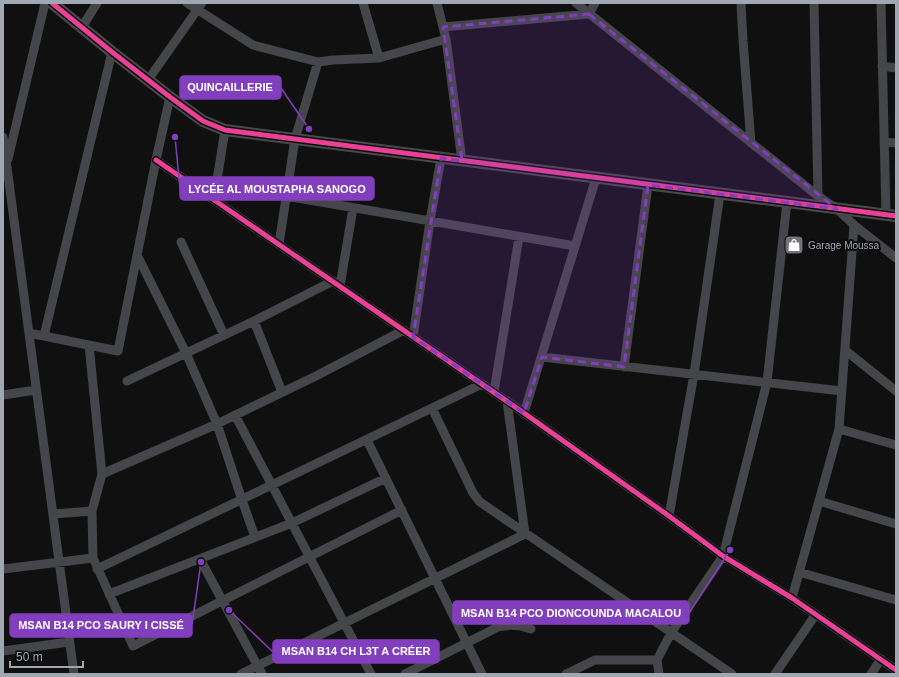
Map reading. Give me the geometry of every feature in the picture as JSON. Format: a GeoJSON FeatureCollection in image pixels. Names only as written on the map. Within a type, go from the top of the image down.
{"type":"FeatureCollection","features":[{"type":"Feature","properties":{"kind":"street"},"geometry":{"type":"LineString","coordinates":[[7,165],[45,3]]}},
{"type":"Feature","properties":{"kind":"street"},"geometry":{"type":"LineString","coordinates":[[52,3],[170,97],[203,121],[225,130],[891,216],[884,142],[881,3]]}},
{"type":"Feature","properties":{"kind":"street"},"geometry":{"type":"LineString","coordinates":[[82,27],[97,3]]}},
{"type":"Feature","properties":{"kind":"street"},"geometry":{"type":"LineString","coordinates":[[187,3],[200,6],[253,45],[318,62],[379,58],[446,39]]}},
{"type":"Feature","properties":{"kind":"street"},"geometry":{"type":"LineString","coordinates":[[363,3],[379,58]]}},
{"type":"Feature","properties":{"kind":"street"},"geometry":{"type":"LineString","coordinates":[[437,3],[446,39],[462,161]]}},
{"type":"Feature","properties":{"kind":"street"},"geometry":{"type":"LineString","coordinates":[[576,3],[818,196],[837,209],[854,225],[896,258]]}},
{"type":"Feature","properties":{"kind":"street"},"geometry":{"type":"LineString","coordinates":[[589,14],[595,3]]}},
{"type":"Feature","properties":{"kind":"street"},"geometry":{"type":"LineString","coordinates":[[741,3],[751,143]]}},
{"type":"Feature","properties":{"kind":"street"},"geometry":{"type":"LineString","coordinates":[[814,3],[818,196]]}},
{"type":"Feature","properties":{"kind":"street"},"geometry":{"type":"LineString","coordinates":[[148,80],[200,6]]}},
{"type":"Feature","properties":{"kind":"street"},"geometry":{"type":"LineString","coordinates":[[443,27],[589,14]]}},
{"type":"Feature","properties":{"kind":"street"},"geometry":{"type":"LineString","coordinates":[[44,336],[112,52]]}},
{"type":"Feature","properties":{"kind":"street"},"geometry":{"type":"LineString","coordinates":[[279,244],[295,139],[318,62]]}},
{"type":"Feature","properties":{"kind":"street"},"geometry":{"type":"LineString","coordinates":[[882,66],[896,68]]}},
{"type":"Feature","properties":{"kind":"street"},"geometry":{"type":"LineString","coordinates":[[29,333],[118,351],[170,97]]}},
{"type":"Feature","properties":{"kind":"street"},"geometry":{"type":"LineString","coordinates":[[214,199],[225,130]]}},
{"type":"Feature","properties":{"kind":"street"},"geometry":{"type":"LineString","coordinates":[[3,137],[74,674]]}},
{"type":"Feature","properties":{"kind":"street"},"geometry":{"type":"LineString","coordinates":[[884,142],[896,143]]}},
{"type":"Feature","properties":{"kind":"street"},"geometry":{"type":"LineString","coordinates":[[413,337],[440,158]]}},
{"type":"Feature","properties":{"kind":"street"},"geometry":{"type":"LineString","coordinates":[[156,160],[507,401],[723,556],[792,598],[896,670]]}},
{"type":"Feature","properties":{"kind":"street"},"geometry":{"type":"LineString","coordinates":[[524,413],[596,178]]}},
{"type":"Feature","properties":{"kind":"street"},"geometry":{"type":"LineString","coordinates":[[624,367],[648,185]]}},
{"type":"Feature","properties":{"kind":"street"},"geometry":{"type":"LineString","coordinates":[[669,516],[694,374],[720,194]]}},
{"type":"Feature","properties":{"kind":"street"},"geometry":{"type":"LineString","coordinates":[[286,196],[575,246]]}},
{"type":"Feature","properties":{"kind":"street"},"geometry":{"type":"LineString","coordinates":[[659,674],[657,660],[671,633],[723,556],[767,382],[787,202]]}},
{"type":"Feature","properties":{"kind":"street"},"geometry":{"type":"LineString","coordinates":[[336,284],[353,208]]}},
{"type":"Feature","properties":{"kind":"street"},"geometry":{"type":"LineString","coordinates":[[792,598],[839,429],[854,225]]}},
{"type":"Feature","properties":{"kind":"street"},"geometry":{"type":"LineString","coordinates":[[494,392],[519,236]]}},
{"type":"Feature","properties":{"kind":"street"},"geometry":{"type":"LineString","coordinates":[[180,242],[224,335]]}},
{"type":"Feature","properties":{"kind":"street"},"geometry":{"type":"LineString","coordinates":[[137,255],[186,353],[217,424],[255,537]]}},
{"type":"Feature","properties":{"kind":"street"},"geometry":{"type":"LineString","coordinates":[[126,381],[336,284]]}},
{"type":"Feature","properties":{"kind":"street"},"geometry":{"type":"LineString","coordinates":[[254,321],[282,392]]}},
{"type":"Feature","properties":{"kind":"street"},"geometry":{"type":"LineString","coordinates":[[102,474],[217,424],[316,376],[404,330]]}},
{"type":"Feature","properties":{"kind":"street"},"geometry":{"type":"LineString","coordinates":[[89,345],[102,474],[92,511],[93,558],[133,646],[402,510]]}},
{"type":"Feature","properties":{"kind":"street"},"geometry":{"type":"LineString","coordinates":[[845,350],[896,391]]}},
{"type":"Feature","properties":{"kind":"street"},"geometry":{"type":"LineString","coordinates":[[542,357],[842,391]]}},
{"type":"Feature","properties":{"kind":"street"},"geometry":{"type":"LineString","coordinates":[[98,569],[482,384]]}},
{"type":"Feature","properties":{"kind":"street"},"geometry":{"type":"LineString","coordinates":[[3,395],[36,390]]}},
{"type":"Feature","properties":{"kind":"street"},"geometry":{"type":"LineString","coordinates":[[507,401],[525,534]]}},
{"type":"Feature","properties":{"kind":"street"},"geometry":{"type":"LineString","coordinates":[[432,408],[473,493],[480,502],[732,674]]}},
{"type":"Feature","properties":{"kind":"street"},"geometry":{"type":"LineString","coordinates":[[235,415],[371,674]]}},
{"type":"Feature","properties":{"kind":"street"},"geometry":{"type":"LineString","coordinates":[[839,429],[896,446]]}},
{"type":"Feature","properties":{"kind":"street"},"geometry":{"type":"LineString","coordinates":[[367,440],[482,674]]}},
{"type":"Feature","properties":{"kind":"street"},"geometry":{"type":"LineString","coordinates":[[109,594],[292,523],[386,478]]}},
{"type":"Feature","properties":{"kind":"street"},"geometry":{"type":"LineString","coordinates":[[819,501],[896,524]]}},
{"type":"Feature","properties":{"kind":"street"},"geometry":{"type":"LineString","coordinates":[[53,514],[92,511]]}},
{"type":"Feature","properties":{"kind":"street"},"geometry":{"type":"LineString","coordinates":[[241,674],[260,670],[344,623],[525,534]]}},
{"type":"Feature","properties":{"kind":"street"},"geometry":{"type":"LineString","coordinates":[[3,569],[93,558]]}},
{"type":"Feature","properties":{"kind":"street"},"geometry":{"type":"LineString","coordinates":[[200,558],[260,670]]}},
{"type":"Feature","properties":{"kind":"street"},"geometry":{"type":"LineString","coordinates":[[799,572],[896,600]]}},
{"type":"Feature","properties":{"kind":"street"},"geometry":{"type":"LineString","coordinates":[[776,674],[816,614]]}},
{"type":"Feature","properties":{"kind":"street"},"geometry":{"type":"LineString","coordinates":[[405,674],[498,627],[513,625],[531,629]]}},
{"type":"Feature","properties":{"kind":"street"},"geometry":{"type":"LineString","coordinates":[[3,651],[69,642]]}},
{"type":"Feature","properties":{"kind":"street"},"geometry":{"type":"LineString","coordinates":[[871,674],[881,659]]}},
{"type":"Feature","properties":{"kind":"street"},"geometry":{"type":"LineString","coordinates":[[566,674],[595,660],[657,660]]}},
{"type":"Feature","properties":{"kind":"highlighted area"},"geometry":{"type":"Polygon","coordinates":[[[589,14],[837,209],[648,185],[624,367],[542,357],[524,413],[413,337],[441,158],[462,161],[443,27],[589,14]]]}},
{"type":"Feature","properties":{"kind":"cycle path"},"geometry":{"type":"LineString","coordinates":[[52,3],[170,97],[203,121],[225,130],[896,216]]}},
{"type":"Feature","properties":{"kind":"cycle path"},"geometry":{"type":"LineString","coordinates":[[156,160],[524,413],[723,556],[792,598],[896,670]]}},
{"type":"Feature","properties":{"kind":"place","name":"QUINCAILLERIE"},"geometry":{"type":"Point","coordinates":[309,129]}},
{"type":"Feature","properties":{"kind":"place","name":"LYCÉE AL MOUSTAPHA SANOGO"},"geometry":{"type":"Point","coordinates":[175,137]}},
{"type":"Feature","properties":{"kind":"place","name":"Garage Moussa"},"geometry":{"type":"Point","coordinates":[794,245]}},
{"type":"Feature","properties":{"kind":"place","name":"MSAN B14 PCO DIONCOUNDA MACALOU"},"geometry":{"type":"Point","coordinates":[730,550]}},
{"type":"Feature","properties":{"kind":"place","name":"MSAN B14 PCO SAURY I CISSÉ"},"geometry":{"type":"Point","coordinates":[201,562]}},
{"type":"Feature","properties":{"kind":"place","name":"MSAN B14 CH L3T A CRÉER"},"geometry":{"type":"Point","coordinates":[229,610]}}]}
